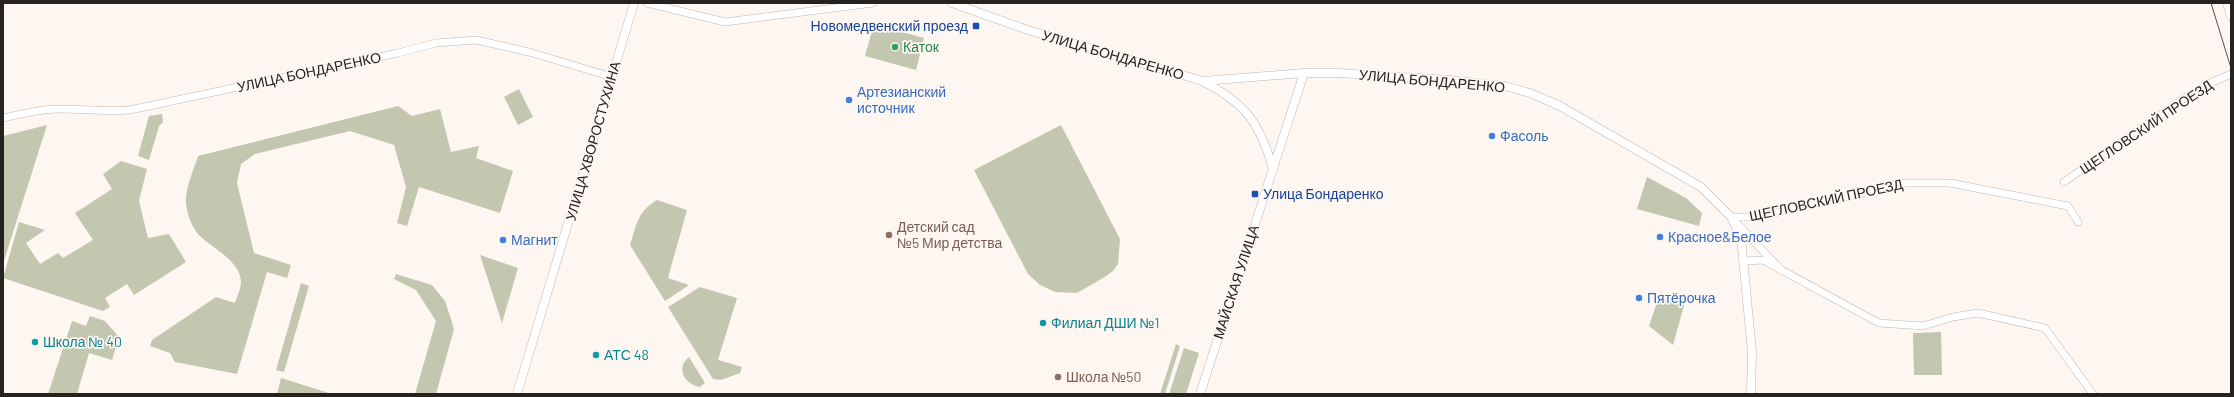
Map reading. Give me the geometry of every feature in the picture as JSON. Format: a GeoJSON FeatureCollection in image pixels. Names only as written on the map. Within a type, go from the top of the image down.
{"type":"FeatureCollection","features":[{"type":"Feature","properties":{"kind":"street","name":"УЛИЦА ХВОРОСТУХИНА"},"geometry":{"type":"LineString","coordinates":[[517,394],[634,3]]}},
{"type":"Feature","properties":{"kind":"street"},"geometry":{"type":"LineString","coordinates":[[648,3],[724,22],[873,3]]}},
{"type":"Feature","properties":{"kind":"street","name":"УЛИЦА БОНДАРЕНКО"},"geometry":{"type":"LineString","coordinates":[[952,3],[1028,30],[1203,81],[1304,73],[1339,73],[1449,80],[1505,86],[1530,93],[1560,106],[1701,187],[1731,217],[1741,238],[1752,352],[1751,394]]}},
{"type":"Feature","properties":{"kind":"street"},"geometry":{"type":"LineString","coordinates":[[2227,3],[2231,16]]}},
{"type":"Feature","properties":{"kind":"street","name":"УЛИЦА БОНДАРЕНКО"},"geometry":{"type":"LineString","coordinates":[[3,118],[36,110],[57,109],[106,112],[130,110],[398,53],[436,43],[464,40],[485,42],[529,52],[612,77]]}},
{"type":"Feature","properties":{"kind":"street","name":"МАЙСКАЯ УЛИЦА"},"geometry":{"type":"LineString","coordinates":[[1200,394],[1304,73]]}},
{"type":"Feature","properties":{"kind":"street","name":"ЩЕГЛОВСКИЙ ПРОЕЗД"},"geometry":{"type":"LineString","coordinates":[[2064,182],[2183,99],[2208,84],[2231,74]]}},
{"type":"Feature","properties":{"kind":"street"},"geometry":{"type":"LineString","coordinates":[[1203,81],[1227,94],[1248,114],[1263,139],[1273,170]]}},
{"type":"Feature","properties":{"kind":"street","name":"ЩЕГЛОВСКИЙ ПРОЕЗД"},"geometry":{"type":"LineString","coordinates":[[1731,217],[1757,217],[1905,183],[1950,183],[2068,206],[2078,222]]}},
{"type":"Feature","properties":{"kind":"street","name":"ЩЕГЛОВСКИЙ ПРОЕЗД"},"geometry":{"type":"LineString","coordinates":[[1731,217],[1781,270]]}},
{"type":"Feature","properties":{"kind":"street"},"geometry":{"type":"LineString","coordinates":[[1743,261],[1763,260],[1879,323],[1923,326],[1953,317],[1978,313],[2045,328],[2093,394]]}},
{"type":"Feature","properties":{"kind":"green space","name":"Каток"},"geometry":{"type":"Polygon","coordinates":[[[874,24],[924,38],[916,70],[865,56],[874,24]]]}},
{"type":"Feature","properties":{"kind":"green space"},"geometry":{"type":"Polygon","coordinates":[[[519,89],[533,117],[518,125],[504,97],[519,89]]]}},
{"type":"Feature","properties":{"kind":"green space"},"geometry":{"type":"Polygon","coordinates":[[[398,106],[412,116],[440,109],[451,152],[479,146],[476,158],[513,171],[500,213],[419,187],[407,226],[397,223],[406,187],[394,145],[350,131],[255,154],[241,164],[237,183],[254,253],[291,265],[287,278],[267,272],[237,374],[175,362],[170,353],[150,346],[152,340],[216,297],[235,303],[240,287],[240,275],[236,268],[226,256],[206,242],[198,234],[188,214],[186,203],[187,193],[189,182],[198,156],[398,106]]]}},
{"type":"Feature","properties":{"kind":"green space"},"geometry":{"type":"Polygon","coordinates":[[[162,114],[163,122],[159,126],[149,160],[138,156],[149,116],[162,114]]]}},
{"type":"Feature","properties":{"kind":"green space"},"geometry":{"type":"Polygon","coordinates":[[[47,125],[3,264],[3,136],[47,125]]]}},
{"type":"Feature","properties":{"kind":"green space"},"geometry":{"type":"Polygon","coordinates":[[[1061,125],[1120,239],[1118,264],[1113,271],[1077,293],[1055,292],[1040,285],[1028,274],[974,170],[1061,125]]]}},
{"type":"Feature","properties":{"kind":"green space"},"geometry":{"type":"Polygon","coordinates":[[[121,161],[147,169],[139,201],[148,238],[169,234],[186,262],[134,295],[127,284],[105,298],[110,307],[103,311],[3,278],[19,222],[45,230],[26,243],[40,264],[58,253],[63,258],[93,240],[75,213],[112,189],[103,174],[121,161]]]}},
{"type":"Feature","properties":{"kind":"green space"},"geometry":{"type":"Polygon","coordinates":[[[1647,177],[1686,198],[1702,213],[1699,226],[1637,209],[1647,177]]]}},
{"type":"Feature","properties":{"kind":"green space"},"geometry":{"type":"Polygon","coordinates":[[[657,200],[687,210],[668,278],[689,285],[665,301],[630,245],[636,225],[645,209],[657,200]]]}},
{"type":"Feature","properties":{"kind":"green space"},"geometry":{"type":"Polygon","coordinates":[[[480,255],[518,268],[502,323],[480,255]]]}},
{"type":"Feature","properties":{"kind":"green space"},"geometry":{"type":"Polygon","coordinates":[[[396,274],[432,285],[445,301],[450,316],[454,329],[436,394],[415,394],[436,321],[416,290],[394,279],[396,274]]]}},
{"type":"Feature","properties":{"kind":"green space"},"geometry":{"type":"Polygon","coordinates":[[[301,283],[309,286],[284,372],[276,370],[301,283]]]}},
{"type":"Feature","properties":{"kind":"green space"},"geometry":{"type":"Polygon","coordinates":[[[700,287],[737,298],[718,360],[742,367],[740,373],[721,380],[713,379],[668,307],[700,287]]]}},
{"type":"Feature","properties":{"kind":"green space"},"geometry":{"type":"Polygon","coordinates":[[[1660,293],[1685,302],[1673,345],[1649,326],[1660,293]]]}},
{"type":"Feature","properties":{"kind":"green space"},"geometry":{"type":"Polygon","coordinates":[[[90,316],[105,321],[119,337],[112,360],[89,353],[77,394],[48,394],[72,321],[86,326],[90,316]]]}},
{"type":"Feature","properties":{"kind":"green space"},"geometry":{"type":"Polygon","coordinates":[[[1941,332],[1942,375],[1914,375],[1913,333],[1941,332]]]}},
{"type":"Feature","properties":{"kind":"green space"},"geometry":{"type":"Polygon","coordinates":[[[1176,344],[1180,346],[1165,394],[1160,394],[1176,344]]]}},
{"type":"Feature","properties":{"kind":"green space"},"geometry":{"type":"Polygon","coordinates":[[[1184,348],[1199,353],[1186,394],[1169,394],[1184,348]]]}},
{"type":"Feature","properties":{"kind":"green space"},"geometry":{"type":"Polygon","coordinates":[[[689,357],[705,383],[700,387],[695,386],[686,380],[682,371],[685,361],[689,357]]]}},
{"type":"Feature","properties":{"kind":"green space"},"geometry":{"type":"Polygon","coordinates":[[[281,378],[332,394],[277,394],[281,378]]]}},
{"type":"Feature","properties":{"kind":"tram line"},"geometry":{"type":"LineString","coordinates":[[2211,3],[2231,68]]}},
{"type":"Feature","properties":{"kind":"place","name":"Новомедвенский проезд"},"geometry":{"type":"Point","coordinates":[976,26]}},
{"type":"Feature","properties":{"kind":"place","name":"Каток"},"geometry":{"type":"Point","coordinates":[895,47]}},
{"type":"Feature","properties":{"kind":"place","name":"Артезианский источник"},"geometry":{"type":"Point","coordinates":[849,100]}},
{"type":"Feature","properties":{"kind":"place","name":"Фасоль"},"geometry":{"type":"Point","coordinates":[1492,136]}},
{"type":"Feature","properties":{"kind":"place","name":"Улица Бондаренко"},"geometry":{"type":"Point","coordinates":[1255,194]}},
{"type":"Feature","properties":{"kind":"place","name":"Детский сад №5 Мир детства"},"geometry":{"type":"Point","coordinates":[889,235]}},
{"type":"Feature","properties":{"kind":"place","name":"Красное&Белое"},"geometry":{"type":"Point","coordinates":[1660,237]}},
{"type":"Feature","properties":{"kind":"place","name":"Магнит"},"geometry":{"type":"Point","coordinates":[503,240]}},
{"type":"Feature","properties":{"kind":"place","name":"Пятёрочка"},"geometry":{"type":"Point","coordinates":[1639,298]}},
{"type":"Feature","properties":{"kind":"place","name":"Филиал ДШИ №1"},"geometry":{"type":"Point","coordinates":[1043,323]}},
{"type":"Feature","properties":{"kind":"place","name":"Школа № 40"},"geometry":{"type":"Point","coordinates":[35,342]}},
{"type":"Feature","properties":{"kind":"place","name":"АТС 48"},"geometry":{"type":"Point","coordinates":[596,355]}},
{"type":"Feature","properties":{"kind":"place","name":"Школа №50"},"geometry":{"type":"Point","coordinates":[1058,377]}}]}
